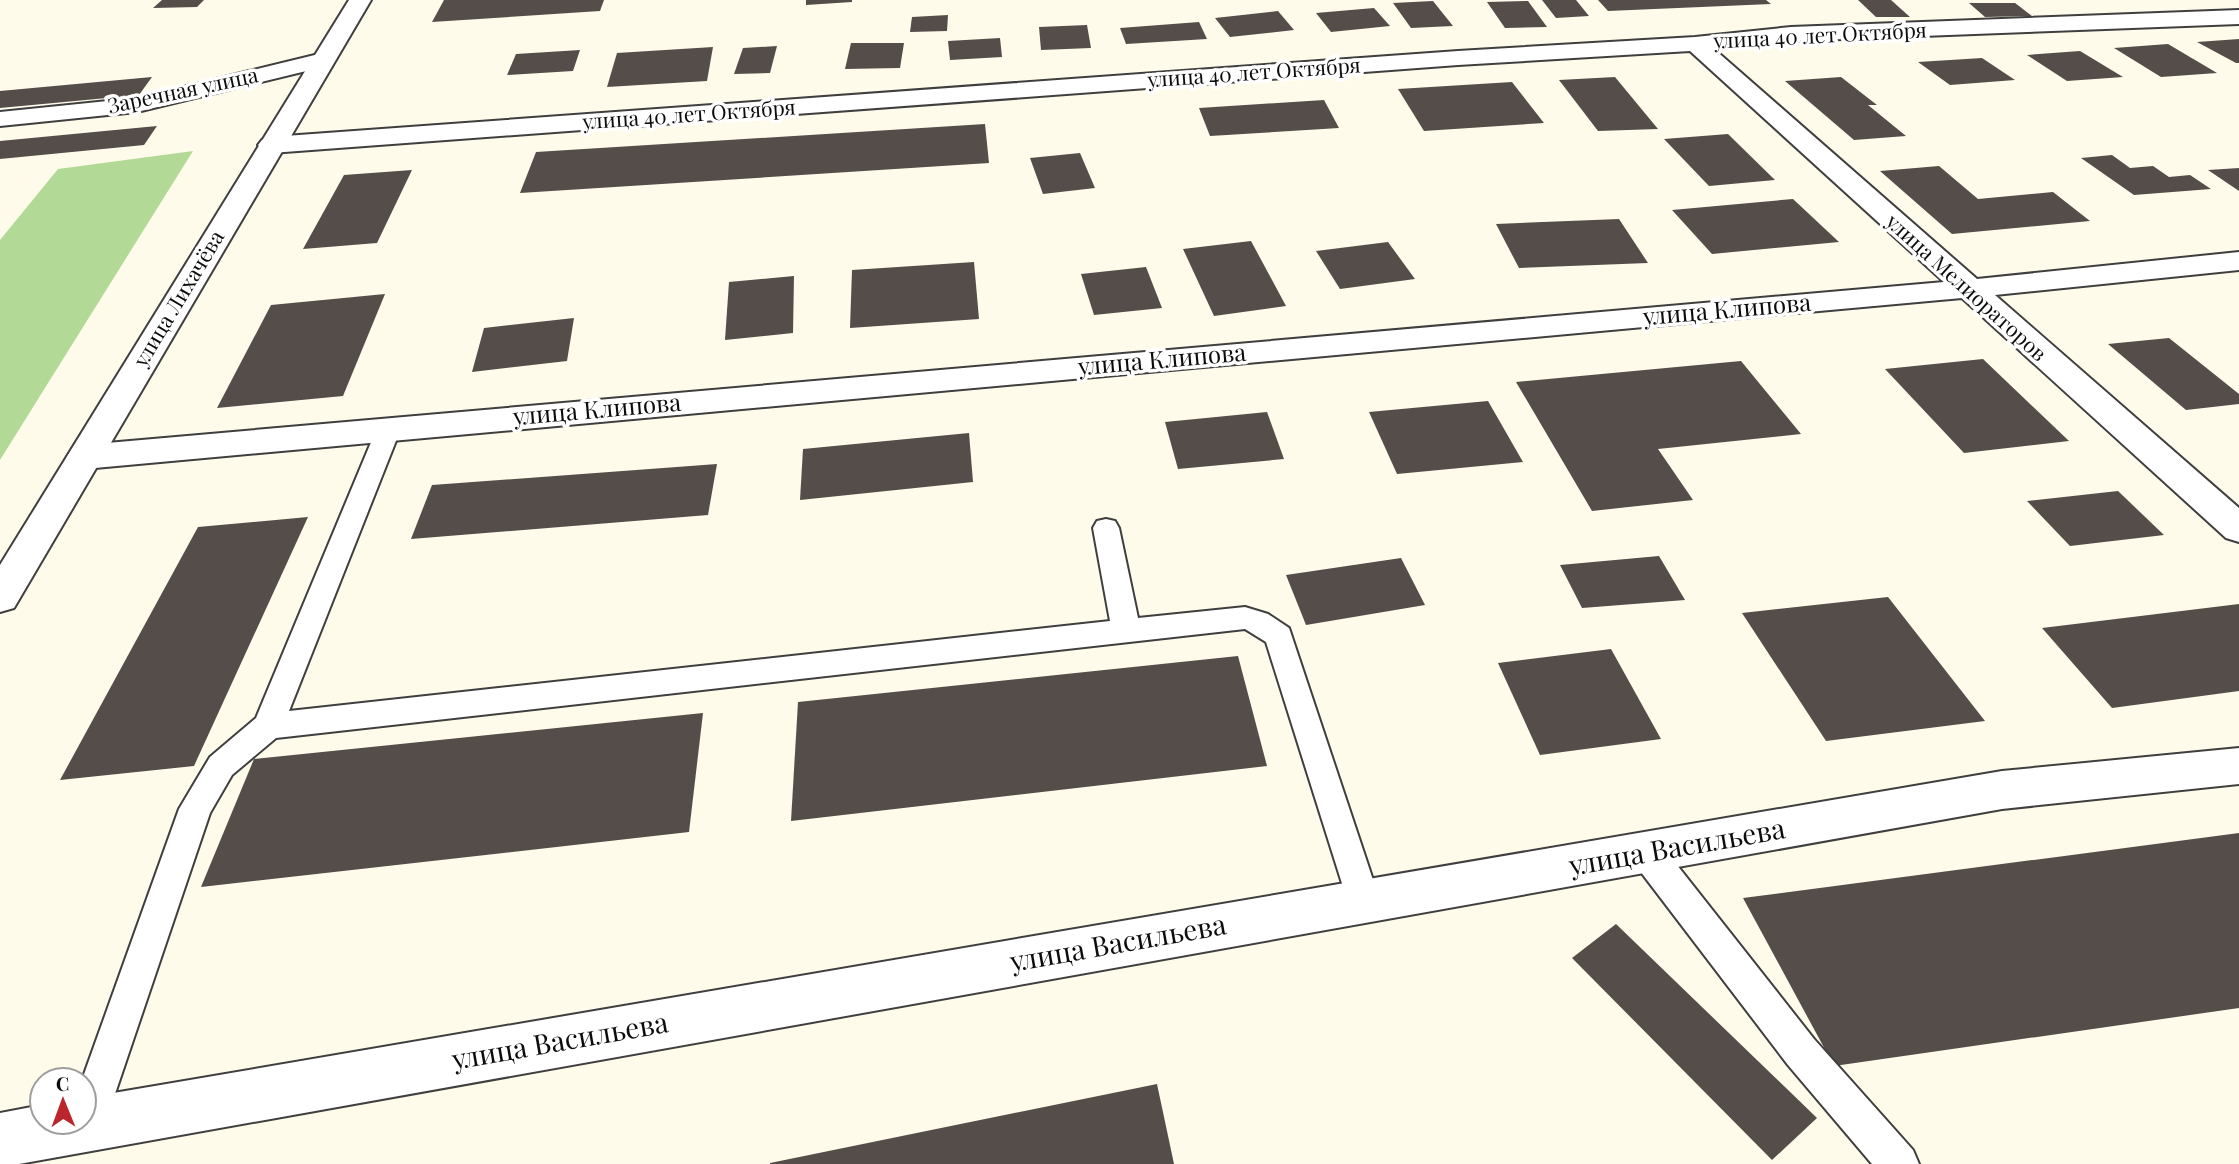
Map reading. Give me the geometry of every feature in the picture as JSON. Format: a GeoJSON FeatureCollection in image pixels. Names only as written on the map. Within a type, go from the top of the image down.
{"type":"FeatureCollection","features":[{"type":"Feature","properties":{"kind":"street","name":"улица Лихачёва"},"geometry":{"type":"LineString","coordinates":[[0,598],[360,0]]}},
{"type":"Feature","properties":{"kind":"street","name":"улица 40 лет Октября"},"geometry":{"type":"LineString","coordinates":[[271,145],[1458,58],[1695,44],[1791,34],[2239,18]]}},
{"type":"Feature","properties":{"kind":"street","name":"улица Мелиораторов"},"geometry":{"type":"LineString","coordinates":[[1695,44],[1966,289],[2239,529]]}},
{"type":"Feature","properties":{"kind":"street","name":"Заречная улица"},"geometry":{"type":"LineString","coordinates":[[0,119],[137,106],[323,60]]}},
{"type":"Feature","properties":{"kind":"street","name":"улица Клипова"},"geometry":{"type":"LineString","coordinates":[[84,457],[1966,289],[2239,261]]}},
{"type":"Feature","properties":{"kind":"street","name":"улица Васильева"},"geometry":{"type":"LineString","coordinates":[[98,1122],[2002,790],[2239,766]]}},
{"type":"Feature","properties":{"kind":"street","name":"улица Васильева"},"geometry":{"type":"LineString","coordinates":[[0,1140],[28,1135]]}},
{"type":"Feature","properties":{"kind":"lane"},"geometry":{"type":"LineString","coordinates":[[98,1089],[195,809],[221,766],[268,726],[389,428]]}},
{"type":"Feature","properties":{"kind":"lane"},"geometry":{"type":"LineString","coordinates":[[1106,528],[1126,630]]}},
{"type":"Feature","properties":{"kind":"lane"},"geometry":{"type":"LineString","coordinates":[[268,726],[1245,618],[1258,622],[1279,636],[1363,901]]}},
{"type":"Feature","properties":{"kind":"lane"},"geometry":{"type":"LineString","coordinates":[[1646,852],[1801,1052],[1899,1164]]}},
{"type":"Feature","properties":{"kind":"green space"},"geometry":{"type":"Polygon","coordinates":[[[193,151],[0,460],[0,240],[58,169],[193,151]]]}},
{"type":"Feature","properties":{"kind":"building"},"geometry":{"type":"Polygon","coordinates":[[[162,0],[204,0],[197,7],[153,8],[162,0]]]}},
{"type":"Feature","properties":{"kind":"building"},"geometry":{"type":"Polygon","coordinates":[[[444,0],[604,0],[600,11],[432,22],[444,0]]]}},
{"type":"Feature","properties":{"kind":"building"},"geometry":{"type":"Polygon","coordinates":[[[806,0],[852,0],[852,2],[806,5],[806,0]]]}},
{"type":"Feature","properties":{"kind":"building"},"geometry":{"type":"Polygon","coordinates":[[[1542,0],[1576,0],[1589,16],[1556,18],[1542,0]]]}},
{"type":"Feature","properties":{"kind":"building"},"geometry":{"type":"Polygon","coordinates":[[[1598,0],[1766,0],[1771,4],[1608,11],[1598,0]]]}},
{"type":"Feature","properties":{"kind":"building"},"geometry":{"type":"Polygon","coordinates":[[[1858,0],[1891,0],[1910,17],[1876,17],[1858,0]]]}},
{"type":"Feature","properties":{"kind":"building"},"geometry":{"type":"Polygon","coordinates":[[[1433,1],[1453,26],[1411,28],[1393,3],[1433,1]]]}},
{"type":"Feature","properties":{"kind":"building"},"geometry":{"type":"Polygon","coordinates":[[[1528,1],[1547,27],[1505,28],[1487,2],[1528,1]]]}},
{"type":"Feature","properties":{"kind":"building"},"geometry":{"type":"Polygon","coordinates":[[[1969,3],[2015,3],[2032,16],[1985,17],[1969,3]]]}},
{"type":"Feature","properties":{"kind":"building"},"geometry":{"type":"Polygon","coordinates":[[[1374,8],[1390,26],[1331,32],[1316,13],[1374,8]]]}},
{"type":"Feature","properties":{"kind":"building"},"geometry":{"type":"Polygon","coordinates":[[[1278,11],[1294,30],[1230,37],[1215,18],[1278,11]]]}},
{"type":"Feature","properties":{"kind":"building"},"geometry":{"type":"Polygon","coordinates":[[[948,15],[947,31],[910,32],[912,17],[948,15]]]}},
{"type":"Feature","properties":{"kind":"building"},"geometry":{"type":"Polygon","coordinates":[[[1199,22],[1207,39],[1126,44],[1120,28],[1199,22]]]}},
{"type":"Feature","properties":{"kind":"building"},"geometry":{"type":"Polygon","coordinates":[[[1087,25],[1091,48],[1041,50],[1039,27],[1087,25]]]}},
{"type":"Feature","properties":{"kind":"building"},"geometry":{"type":"Polygon","coordinates":[[[1000,38],[1002,57],[950,60],[948,41],[1000,38]]]}},
{"type":"Feature","properties":{"kind":"building"},"geometry":{"type":"Polygon","coordinates":[[[2239,39],[2239,63],[2197,42],[2239,39]]]}},
{"type":"Feature","properties":{"kind":"building"},"geometry":{"type":"Polygon","coordinates":[[[851,43],[904,43],[900,68],[845,69],[851,43]]]}},
{"type":"Feature","properties":{"kind":"building"},"geometry":{"type":"Polygon","coordinates":[[[2168,44],[2217,73],[2161,77],[2114,48],[2168,44]]]}},
{"type":"Feature","properties":{"kind":"building"},"geometry":{"type":"Polygon","coordinates":[[[777,46],[770,73],[734,74],[743,48],[777,46]]]}},
{"type":"Feature","properties":{"kind":"building"},"geometry":{"type":"Polygon","coordinates":[[[713,47],[707,81],[607,87],[617,53],[713,47]]]}},
{"type":"Feature","properties":{"kind":"building"},"geometry":{"type":"Polygon","coordinates":[[[580,50],[573,71],[507,75],[516,54],[580,50]]]}},
{"type":"Feature","properties":{"kind":"building"},"geometry":{"type":"Polygon","coordinates":[[[2080,51],[2123,77],[2067,81],[2027,55],[2080,51]]]}},
{"type":"Feature","properties":{"kind":"building"},"geometry":{"type":"Polygon","coordinates":[[[1982,58],[2015,80],[1950,85],[1918,62],[1982,58]]]}},
{"type":"Feature","properties":{"kind":"building"},"geometry":{"type":"Polygon","coordinates":[[[152,77],[139,95],[0,108],[0,91],[152,77]]]}},
{"type":"Feature","properties":{"kind":"building"},"geometry":{"type":"Polygon","coordinates":[[[1615,77],[1658,129],[1598,131],[1559,80],[1615,77]]]}},
{"type":"Feature","properties":{"kind":"building"},"geometry":{"type":"Polygon","coordinates":[[[1841,77],[1877,105],[1868,105],[1906,136],[1854,140],[1785,81],[1841,77]]]}},
{"type":"Feature","properties":{"kind":"building"},"geometry":{"type":"Polygon","coordinates":[[[1512,82],[1544,123],[1424,131],[1398,89],[1512,82]]]}},
{"type":"Feature","properties":{"kind":"building"},"geometry":{"type":"Polygon","coordinates":[[[1324,100],[1339,128],[1210,136],[1199,108],[1324,100]]]}},
{"type":"Feature","properties":{"kind":"building"},"geometry":{"type":"Polygon","coordinates":[[[985,124],[989,163],[520,193],[536,152],[985,124]]]}},
{"type":"Feature","properties":{"kind":"building"},"geometry":{"type":"Polygon","coordinates":[[[157,126],[144,145],[0,159],[0,141],[157,126]]]}},
{"type":"Feature","properties":{"kind":"building"},"geometry":{"type":"Polygon","coordinates":[[[1728,134],[1775,180],[1709,186],[1664,139],[1728,134]]]}},
{"type":"Feature","properties":{"kind":"building"},"geometry":{"type":"Polygon","coordinates":[[[1080,153],[1095,188],[1043,194],[1030,158],[1080,153]]]}},
{"type":"Feature","properties":{"kind":"building"},"geometry":{"type":"Polygon","coordinates":[[[2112,155],[2130,168],[2153,166],[2169,177],[2190,175],[2211,189],[2134,195],[2081,158],[2112,155]]]}},
{"type":"Feature","properties":{"kind":"building"},"geometry":{"type":"Polygon","coordinates":[[[1939,166],[1978,199],[2053,192],[2090,221],[1952,234],[1880,171],[1939,166]]]}},
{"type":"Feature","properties":{"kind":"building"},"geometry":{"type":"Polygon","coordinates":[[[2239,168],[2239,191],[2208,170],[2239,168]]]}},
{"type":"Feature","properties":{"kind":"building"},"geometry":{"type":"Polygon","coordinates":[[[412,170],[377,243],[303,249],[344,175],[412,170]]]}},
{"type":"Feature","properties":{"kind":"building"},"geometry":{"type":"Polygon","coordinates":[[[1793,199],[1839,242],[1712,254],[1672,210],[1793,199]]]}},
{"type":"Feature","properties":{"kind":"building"},"geometry":{"type":"Polygon","coordinates":[[[1619,219],[1648,263],[1519,268],[1496,224],[1619,219]]]}},
{"type":"Feature","properties":{"kind":"building"},"geometry":{"type":"Polygon","coordinates":[[[1251,241],[1286,306],[1214,316],[1183,249],[1251,241]]]}},
{"type":"Feature","properties":{"kind":"building"},"geometry":{"type":"Polygon","coordinates":[[[1388,242],[1415,279],[1340,289],[1316,251],[1388,242]]]}},
{"type":"Feature","properties":{"kind":"building"},"geometry":{"type":"Polygon","coordinates":[[[974,262],[979,319],[850,328],[852,270],[974,262]]]}},
{"type":"Feature","properties":{"kind":"building"},"geometry":{"type":"Polygon","coordinates":[[[1146,267],[1162,308],[1094,315],[1081,274],[1146,267]]]}},
{"type":"Feature","properties":{"kind":"building"},"geometry":{"type":"Polygon","coordinates":[[[794,276],[793,333],[725,340],[729,282],[794,276]]]}},
{"type":"Feature","properties":{"kind":"building"},"geometry":{"type":"Polygon","coordinates":[[[385,294],[343,396],[217,408],[271,305],[385,294]]]}},
{"type":"Feature","properties":{"kind":"building"},"geometry":{"type":"Polygon","coordinates":[[[574,318],[567,361],[472,372],[484,328],[574,318]]]}},
{"type":"Feature","properties":{"kind":"building"},"geometry":{"type":"Polygon","coordinates":[[[2169,338],[2239,394],[2239,404],[2186,410],[2108,344],[2169,338]]]}},
{"type":"Feature","properties":{"kind":"building"},"geometry":{"type":"Polygon","coordinates":[[[1983,359],[2069,441],[1964,453],[1885,369],[1983,359]]]}},
{"type":"Feature","properties":{"kind":"building"},"geometry":{"type":"Polygon","coordinates":[[[1741,361],[1801,434],[1658,449],[1693,500],[1592,511],[1516,382],[1741,361]]]}},
{"type":"Feature","properties":{"kind":"building"},"geometry":{"type":"Polygon","coordinates":[[[1488,401],[1523,462],[1397,474],[1369,412],[1488,401]]]}},
{"type":"Feature","properties":{"kind":"building"},"geometry":{"type":"Polygon","coordinates":[[[1267,412],[1284,459],[1178,469],[1165,422],[1267,412]]]}},
{"type":"Feature","properties":{"kind":"building"},"geometry":{"type":"Polygon","coordinates":[[[969,433],[973,482],[800,500],[803,449],[969,433]]]}},
{"type":"Feature","properties":{"kind":"building"},"geometry":{"type":"Polygon","coordinates":[[[717,464],[708,515],[411,539],[432,485],[717,464]]]}},
{"type":"Feature","properties":{"kind":"building"},"geometry":{"type":"Polygon","coordinates":[[[2118,491],[2164,535],[2070,546],[2027,501],[2118,491]]]}},
{"type":"Feature","properties":{"kind":"building"},"geometry":{"type":"Polygon","coordinates":[[[308,517],[194,766],[60,780],[198,527],[308,517]]]}},
{"type":"Feature","properties":{"kind":"building"},"geometry":{"type":"Polygon","coordinates":[[[1659,556],[1685,600],[1582,608],[1560,565],[1659,556]]]}},
{"type":"Feature","properties":{"kind":"building"},"geometry":{"type":"Polygon","coordinates":[[[1401,558],[1425,605],[1306,625],[1286,575],[1401,558]]]}},
{"type":"Feature","properties":{"kind":"building"},"geometry":{"type":"Polygon","coordinates":[[[1888,597],[1985,721],[1826,741],[1742,613],[1888,597]]]}},
{"type":"Feature","properties":{"kind":"building"},"geometry":{"type":"Polygon","coordinates":[[[2239,604],[2239,691],[2112,708],[2042,628],[2239,604]]]}},
{"type":"Feature","properties":{"kind":"building"},"geometry":{"type":"Polygon","coordinates":[[[1611,649],[1661,739],[1540,755],[1498,663],[1611,649]]]}},
{"type":"Feature","properties":{"kind":"building"},"geometry":{"type":"Polygon","coordinates":[[[1238,656],[1267,766],[791,821],[798,702],[1238,656]]]}},
{"type":"Feature","properties":{"kind":"building"},"geometry":{"type":"Polygon","coordinates":[[[703,713],[689,832],[201,887],[254,759],[703,713]]]}},
{"type":"Feature","properties":{"kind":"building"},"geometry":{"type":"Polygon","coordinates":[[[2239,833],[2239,1008],[1834,1066],[1743,898],[2239,833]]]}},
{"type":"Feature","properties":{"kind":"building"},"geometry":{"type":"Polygon","coordinates":[[[1616,924],[1817,1118],[1772,1160],[1572,958],[1616,924]]]}},
{"type":"Feature","properties":{"kind":"building"},"geometry":{"type":"Polygon","coordinates":[[[1157,1084],[1174,1164],[770,1164],[770,1163],[1157,1084]]]}}]}
